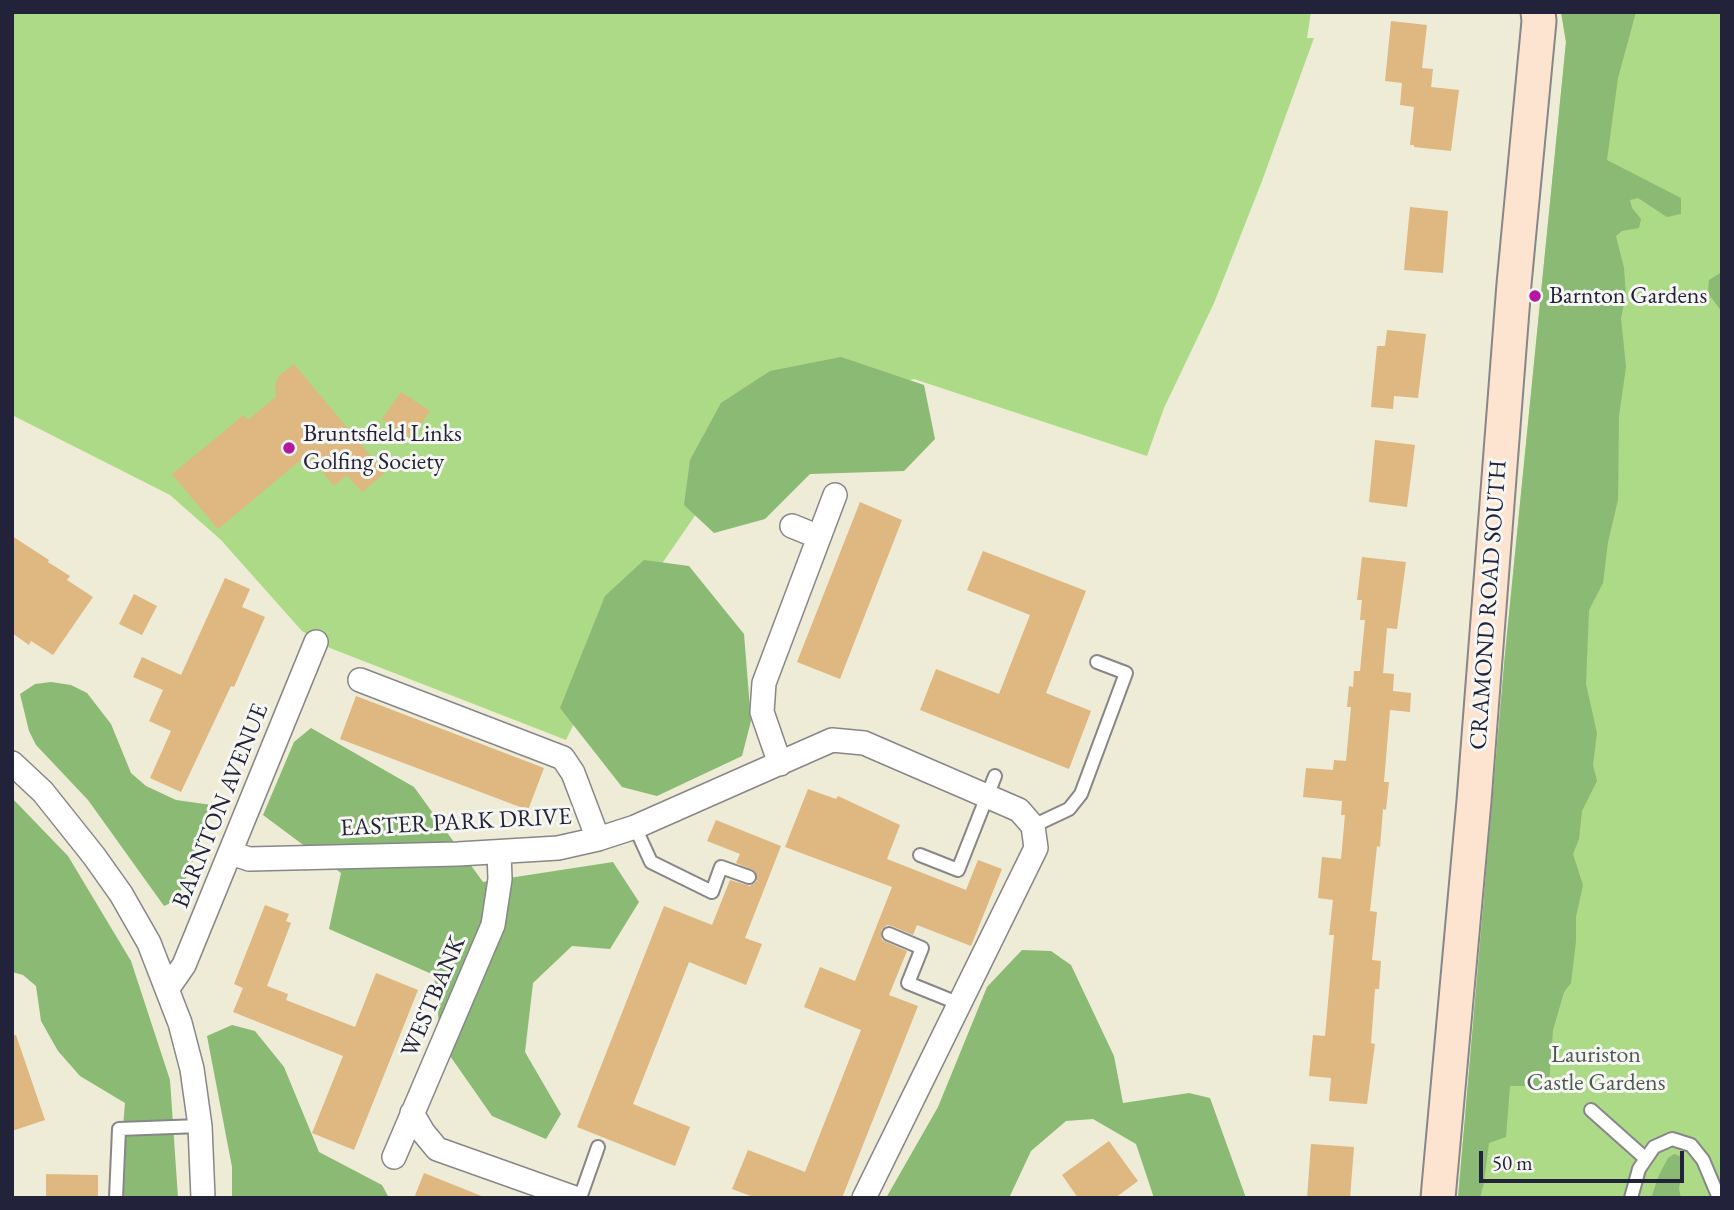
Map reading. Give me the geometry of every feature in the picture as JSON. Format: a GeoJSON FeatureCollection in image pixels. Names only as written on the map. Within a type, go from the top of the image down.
{"type":"FeatureCollection","features":[{"type":"Feature","properties":{"kind":"street","name":"CRAMOND ROAD SOUTH"},"geometry":{"type":"LineString","coordinates":[[1438,1198],[1474,801],[1538,12]]}},
{"type":"Feature","properties":{"kind":"street"},"geometry":{"type":"LineString","coordinates":[[780,764],[762,712],[764,682],[835,495]]}},
{"type":"Feature","properties":{"kind":"street"},"geometry":{"type":"LineString","coordinates":[[792,526],[819,537]]}},
{"type":"Feature","properties":{"kind":"street","name":"BARNTON AVENUE"},"geometry":{"type":"LineString","coordinates":[[168,988],[184,965],[316,642]]}},
{"type":"Feature","properties":{"kind":"street"},"geometry":{"type":"LineString","coordinates":[[360,680],[563,758],[573,773],[598,839]]}},
{"type":"Feature","properties":{"kind":"street","name":"EASTER PARK DRIVE"},"geometry":{"type":"LineString","coordinates":[[231,853],[250,859],[558,848],[635,827],[832,740],[864,743],[986,798]]}},
{"type":"Feature","properties":{"kind":"street","name":"BARNTON AVENUE"},"geometry":{"type":"LineString","coordinates":[[12,763],[43,792],[68,821],[115,884],[149,943],[168,988],[192,1069],[200,1126],[203,1198]]}},
{"type":"Feature","properties":{"kind":"street"},"geometry":{"type":"LineString","coordinates":[[864,1198],[1036,848],[1032,826],[1019,810],[986,798]]}},
{"type":"Feature","properties":{"kind":"street","name":"WESTBANK"},"geometry":{"type":"LineString","coordinates":[[394,1157],[493,925],[500,879],[499,852]]}},
{"type":"Feature","properties":{"kind":"street"},"geometry":{"type":"LineString","coordinates":[[412,1113],[437,1149],[575,1198]]}},
{"type":"Feature","properties":{"kind":"lane"},"geometry":{"type":"LineString","coordinates":[[1032,826],[1069,808],[1082,794],[1126,673],[1097,662]]}},
{"type":"Feature","properties":{"kind":"lane"},"geometry":{"type":"LineString","coordinates":[[920,855],[958,870],[995,776]]}},
{"type":"Feature","properties":{"kind":"lane"},"geometry":{"type":"LineString","coordinates":[[635,827],[651,862],[712,892],[721,867],[749,877]]}},
{"type":"Feature","properties":{"kind":"lane"},"geometry":{"type":"LineString","coordinates":[[889,934],[922,948],[908,984],[960,1004]]}},
{"type":"Feature","properties":{"kind":"lane"},"geometry":{"type":"LineString","coordinates":[[1591,1110],[1646,1159]]}},
{"type":"Feature","properties":{"kind":"lane"},"geometry":{"type":"LineString","coordinates":[[116,1198],[119,1129],[200,1126]]}},
{"type":"Feature","properties":{"kind":"lane"},"geometry":{"type":"LineString","coordinates":[[1631,1198],[1639,1169],[1654,1147],[1672,1139],[1691,1145],[1703,1160],[1719,1198]]}},
{"type":"Feature","properties":{"kind":"lane"},"geometry":{"type":"LineString","coordinates":[[580,1198],[598,1147]]}},
{"type":"Feature","properties":{"kind":"green space"},"geometry":{"type":"Polygon","coordinates":[[[12,12],[1311,12],[1307,38],[1314,38],[1214,303],[1164,408],[1147,456],[914,379],[760,421],[628,613],[566,740],[330,648],[302,631],[221,540],[170,495],[12,415],[12,12]]]}},
{"type":"Feature","properties":{"kind":"green space","name":"Lauriston Castle Gardens"},"geometry":{"type":"Polygon","coordinates":[[[1561,12],[1722,12],[1722,1198],[1458,1198],[1505,654],[1566,42],[1561,12]]]}},
{"type":"Feature","properties":{"kind":"green space"},"geometry":{"type":"Polygon","coordinates":[[[1561,12],[1636,12],[1618,78],[1607,160],[1681,198],[1681,214],[1667,217],[1638,198],[1630,200],[1632,208],[1641,219],[1639,228],[1622,231],[1616,236],[1624,268],[1626,295],[1621,318],[1626,367],[1619,416],[1618,500],[1608,542],[1603,583],[1589,610],[1586,684],[1597,733],[1593,765],[1597,781],[1582,811],[1579,839],[1573,854],[1583,885],[1576,917],[1571,983],[1564,992],[1553,1030],[1549,1086],[1510,1086],[1506,1137],[1489,1143],[1480,1198],[1458,1198],[1505,654],[1566,42],[1561,12]]]}},
{"type":"Feature","properties":{"kind":"green space"},"geometry":{"type":"Polygon","coordinates":[[[1722,272],[1722,312],[1708,293],[1709,280],[1722,272]]]}},
{"type":"Feature","properties":{"kind":"green space"},"geometry":{"type":"Polygon","coordinates":[[[841,357],[924,385],[935,439],[904,471],[810,474],[765,519],[714,533],[684,505],[690,460],[721,403],[770,371],[841,357]]]}},
{"type":"Feature","properties":{"kind":"green space"},"geometry":{"type":"Polygon","coordinates":[[[644,560],[689,566],[744,634],[751,721],[742,756],[657,796],[622,787],[560,708],[605,596],[644,560]]]}},
{"type":"Feature","properties":{"kind":"green space"},"geometry":{"type":"Polygon","coordinates":[[[51,682],[71,685],[87,693],[111,724],[131,773],[146,786],[176,800],[212,805],[211,816],[177,900],[164,906],[88,800],[36,745],[29,731],[20,694],[35,684],[51,682]]]}},
{"type":"Feature","properties":{"kind":"green space"},"geometry":{"type":"Polygon","coordinates":[[[311,728],[414,787],[483,882],[613,862],[639,902],[610,949],[572,946],[533,983],[525,1052],[561,1114],[546,1139],[492,1116],[441,1043],[434,975],[329,929],[341,873],[263,815],[294,742],[311,728]]]}},
{"type":"Feature","properties":{"kind":"green space"},"geometry":{"type":"Polygon","coordinates":[[[12,798],[68,856],[131,961],[170,1080],[178,1198],[117,1198],[125,1103],[80,1076],[58,1051],[41,1021],[36,986],[23,975],[12,972],[12,798]]]}},
{"type":"Feature","properties":{"kind":"green space"},"geometry":{"type":"Polygon","coordinates":[[[1022,950],[1051,951],[1071,965],[1114,1056],[1123,1103],[1189,1093],[1210,1098],[1246,1198],[1154,1198],[1136,1144],[1093,1119],[1066,1121],[1031,1151],[1009,1198],[886,1198],[938,1107],[987,987],[1022,950]]]}},
{"type":"Feature","properties":{"kind":"green space"},"geometry":{"type":"Polygon","coordinates":[[[232,1025],[255,1031],[284,1067],[319,1152],[382,1185],[389,1198],[232,1198],[232,1167],[207,1036],[232,1025]]]}},
{"type":"Feature","properties":{"kind":"green space"},"geometry":{"type":"Polygon","coordinates":[[[1674,1154],[1680,1156],[1683,1162],[1679,1189],[1681,1198],[1651,1198],[1659,1175],[1668,1158],[1674,1154]]]}},
{"type":"Feature","properties":{"kind":"building"},"geometry":{"type":"Polygon","coordinates":[[[1391,21],[1427,25],[1422,68],[1433,69],[1431,87],[1459,90],[1451,151],[1410,145],[1414,107],[1400,105],[1402,83],[1385,81],[1391,21]]]}},
{"type":"Feature","properties":{"kind":"building"},"geometry":{"type":"Polygon","coordinates":[[[1410,207],[1448,211],[1443,273],[1404,270],[1410,207]]]}},
{"type":"Feature","properties":{"kind":"building"},"geometry":{"type":"Polygon","coordinates":[[[1387,330],[1426,334],[1418,398],[1394,396],[1393,409],[1371,407],[1377,346],[1385,346],[1387,330]]]}},
{"type":"Feature","properties":{"kind":"building","name":"Bruntsfield Links Golfing Society"},"geometry":{"type":"Polygon","coordinates":[[[294,364],[385,473],[362,492],[347,475],[334,486],[308,454],[218,529],[172,474],[244,415],[248,420],[276,397],[278,377],[294,364]]]}},
{"type":"Feature","properties":{"kind":"building"},"geometry":{"type":"Polygon","coordinates":[[[401,392],[430,411],[411,439],[382,419],[401,392]]]}},
{"type":"Feature","properties":{"kind":"building"},"geometry":{"type":"Polygon","coordinates":[[[1375,440],[1415,445],[1407,507],[1369,502],[1375,440]]]}},
{"type":"Feature","properties":{"kind":"building"},"geometry":{"type":"Polygon","coordinates":[[[860,502],[902,520],[840,679],[797,662],[860,502]]]}},
{"type":"Feature","properties":{"kind":"building"},"geometry":{"type":"Polygon","coordinates":[[[12,536],[49,560],[48,562],[70,576],[67,580],[93,597],[53,655],[31,641],[29,645],[12,633],[12,536]]]}},
{"type":"Feature","properties":{"kind":"building"},"geometry":{"type":"Polygon","coordinates":[[[983,551],[1086,591],[1046,693],[1091,711],[1069,769],[920,710],[936,669],[999,694],[1030,615],[967,590],[983,551]]]}},
{"type":"Feature","properties":{"kind":"building"},"geometry":{"type":"Polygon","coordinates":[[[1362,557],[1406,562],[1397,629],[1387,628],[1383,673],[1394,674],[1393,691],[1411,693],[1410,712],[1390,710],[1384,782],[1389,782],[1386,810],[1383,809],[1380,847],[1377,846],[1370,911],[1377,912],[1372,960],[1381,961],[1379,989],[1375,989],[1371,1043],[1375,1044],[1367,1104],[1329,1101],[1331,1078],[1309,1076],[1313,1035],[1325,1036],[1334,935],[1329,935],[1333,900],[1318,898],[1322,857],[1341,859],[1345,815],[1341,815],[1342,801],[1303,797],[1306,768],[1333,770],[1334,760],[1346,761],[1351,707],[1347,707],[1349,686],[1353,687],[1354,671],[1360,671],[1365,620],[1360,620],[1362,600],[1357,600],[1362,557]]]}},
{"type":"Feature","properties":{"kind":"building"},"geometry":{"type":"Polygon","coordinates":[[[225,578],[250,589],[242,607],[265,617],[234,687],[231,686],[181,792],[150,778],[171,731],[149,721],[163,690],[133,677],[142,657],[181,675],[225,578]]]}},
{"type":"Feature","properties":{"kind":"building"},"geometry":{"type":"Polygon","coordinates":[[[134,594],[157,606],[142,635],[119,624],[134,594]]]}},
{"type":"Feature","properties":{"kind":"building"},"geometry":{"type":"Polygon","coordinates":[[[356,696],[544,768],[528,810],[340,739],[356,696]]]}},
{"type":"Feature","properties":{"kind":"building"},"geometry":{"type":"Polygon","coordinates":[[[808,789],[836,799],[838,796],[900,825],[887,859],[966,890],[978,860],[1002,869],[971,946],[917,925],[913,935],[887,925],[881,930],[882,940],[907,951],[889,995],[918,1006],[842,1198],[756,1198],[732,1189],[748,1150],[805,1172],[861,1030],[804,1007],[820,967],[855,981],[892,887],[785,847],[808,789]]]}},
{"type":"Feature","properties":{"kind":"building"},"geometry":{"type":"Polygon","coordinates":[[[716,820],[781,846],[745,938],[762,944],[746,985],[689,962],[633,1104],[690,1127],[675,1166],[577,1127],[664,906],[712,925],[730,880],[750,886],[757,881],[755,871],[736,863],[740,854],[707,841],[716,820]]]}},
{"type":"Feature","properties":{"kind":"building"},"geometry":{"type":"Polygon","coordinates":[[[265,905],[289,914],[286,921],[291,923],[267,986],[288,994],[286,1000],[355,1027],[376,973],[418,990],[354,1150],[312,1133],[343,1056],[233,1012],[243,988],[234,984],[265,905]]]}},
{"type":"Feature","properties":{"kind":"building"},"geometry":{"type":"Polygon","coordinates":[[[12,1035],[16,1035],[45,1120],[12,1131],[12,1035]]]}},
{"type":"Feature","properties":{"kind":"building"},"geometry":{"type":"Polygon","coordinates":[[[1109,1141],[1138,1181],[1115,1198],[1078,1198],[1062,1175],[1109,1141]]]}},
{"type":"Feature","properties":{"kind":"building"},"geometry":{"type":"Polygon","coordinates":[[[1311,1144],[1354,1147],[1350,1198],[1307,1198],[1311,1144]]]}},
{"type":"Feature","properties":{"kind":"building"},"geometry":{"type":"Polygon","coordinates":[[[424,1173],[484,1197],[484,1198],[414,1198],[424,1173]]]}},
{"type":"Feature","properties":{"kind":"building"},"geometry":{"type":"Polygon","coordinates":[[[46,1174],[98,1175],[98,1198],[46,1198],[46,1174]]]}},
{"type":"Feature","properties":{"kind":"place","name":"Barnton Gardens"},"geometry":{"type":"Point","coordinates":[1535,296]}},
{"type":"Feature","properties":{"kind":"place","name":"Bruntsfield Links Golfing Society"},"geometry":{"type":"Point","coordinates":[289,448]}}]}
